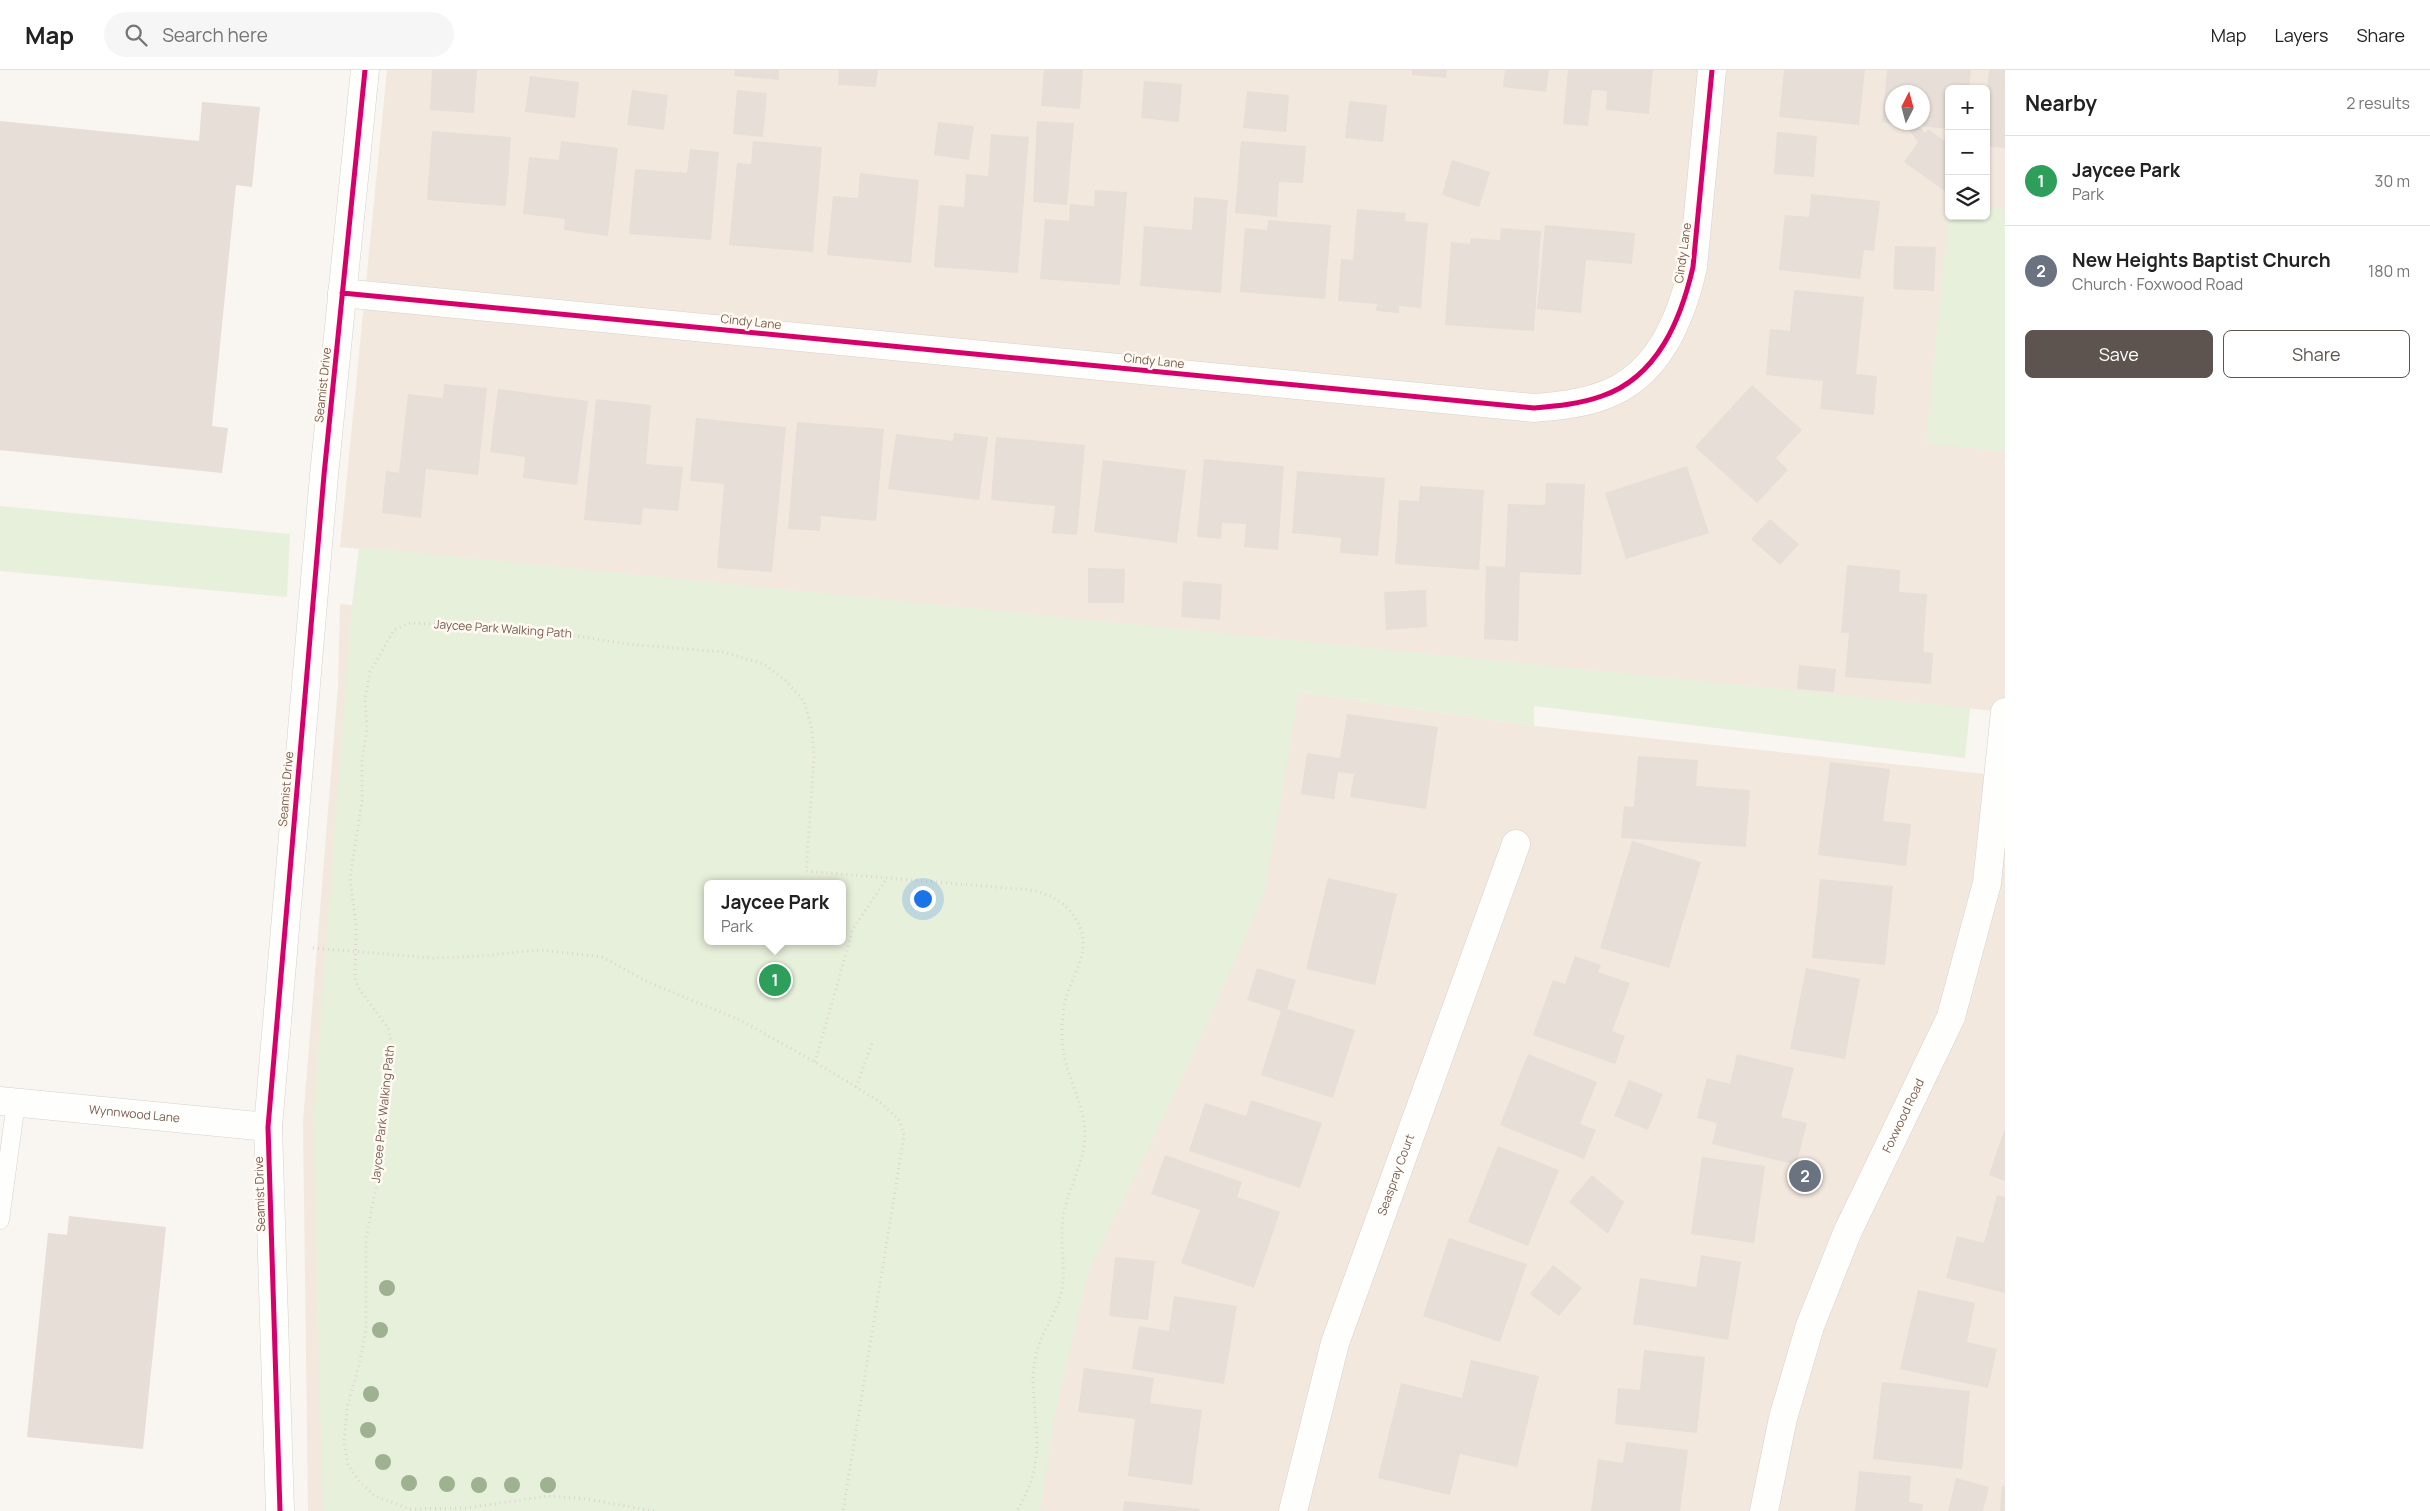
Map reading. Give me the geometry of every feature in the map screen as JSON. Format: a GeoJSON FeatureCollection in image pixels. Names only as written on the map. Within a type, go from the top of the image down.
{"type":"FeatureCollection","features":[{"type":"Feature","properties":{"kind":"street","name":"Seamist Drive"},"geometry":{"type":"LineString","coordinates":[[280,1511],[268,1127],[282,945],[342,292],[365,70]]}},
{"type":"Feature","properties":{"kind":"street","name":"Cindy Lane"},"geometry":{"type":"LineString","coordinates":[[342,292],[1534,408],[1571,405],[1604,396],[1625,384],[1645,369],[1676,325],[1687,295],[1693,267],[1712,70]]}},
{"type":"Feature","properties":{"kind":"street","name":"Foxwood Road"},"geometry":{"type":"LineString","coordinates":[[1764,1511],[1783,1418],[1810,1326],[1847,1233],[1951,1016],[1988,883],[2005,712]]}},
{"type":"Feature","properties":{"kind":"street","name":"Seaspray Court"},"geometry":{"type":"LineString","coordinates":[[1293,1511],[1335,1343],[1516,844]]}},
{"type":"Feature","properties":{"kind":"street","name":"Wynnwood Lane"},"geometry":{"type":"LineString","coordinates":[[8,1102],[268,1127]]}},
{"type":"Feature","properties":{"kind":"lane"},"geometry":{"type":"LineString","coordinates":[[0,1220],[8,1102]]}},
{"type":"Feature","properties":{"kind":"path"},"geometry":{"type":"LineString","coordinates":[[815,1062],[854,929],[888,878]]}},
{"type":"Feature","properties":{"kind":"path"},"geometry":{"type":"LineString","coordinates":[[282,945],[432,958],[481,956],[540,950],[602,957],[650,982],[740,1020],[815,1062],[880,1102],[900,1121],[904,1136],[843,1511]]}},
{"type":"Feature","properties":{"kind":"path"},"geometry":{"type":"LineString","coordinates":[[856,1087],[873,1041]]}},
{"type":"Feature","properties":{"kind":"shaded area"},"geometry":{"type":"Polygon","coordinates":[[[387,70],[2005,70],[2005,712],[340,547],[387,70]]]}},
{"type":"Feature","properties":{"kind":"shaded area"},"geometry":{"type":"Polygon","coordinates":[[[340,604],[1299,692],[1534,726],[2005,776],[2005,1511],[308,1511],[303,1121],[338,687],[340,604]]]}},
{"type":"Feature","properties":{"kind":"green space"},"geometry":{"type":"Polygon","coordinates":[[[1990,207],[2005,209],[2005,452],[1926,443],[1948,220],[1990,220],[1990,207]]]}},
{"type":"Feature","properties":{"kind":"green space"},"geometry":{"type":"Polygon","coordinates":[[[0,506],[290,534],[287,597],[0,571],[0,506]]]}},
{"type":"Feature","properties":{"kind":"green space"},"geometry":{"type":"Polygon","coordinates":[[[359,547],[1970,708],[1965,758],[1534,706],[1534,726],[1299,692],[1264,895],[1189,1064],[1088,1273],[1054,1419],[1040,1511],[323,1511],[313,1118],[352,605],[359,547]]]}},
{"type":"Feature","properties":{"kind":"building"},"geometry":{"type":"Polygon","coordinates":[[[432,70],[477,70],[474,113],[430,110],[432,70]]]}},
{"type":"Feature","properties":{"kind":"building"},"geometry":{"type":"Polygon","coordinates":[[[735,70],[779,70],[779,80],[734,76],[735,70]]]}},
{"type":"Feature","properties":{"kind":"building"},"geometry":{"type":"Polygon","coordinates":[[[839,70],[878,70],[876,87],[838,85],[839,70]]]}},
{"type":"Feature","properties":{"kind":"building"},"geometry":{"type":"Polygon","coordinates":[[[1044,70],[1083,70],[1080,109],[1041,106],[1044,70]]]}},
{"type":"Feature","properties":{"kind":"building"},"geometry":{"type":"Polygon","coordinates":[[[1412,70],[1447,70],[1446,78],[1412,75],[1412,70]]]}},
{"type":"Feature","properties":{"kind":"building"},"geometry":{"type":"Polygon","coordinates":[[[1505,70],[1549,70],[1546,92],[1503,87],[1505,70]]]}},
{"type":"Feature","properties":{"kind":"building"},"geometry":{"type":"Polygon","coordinates":[[[1568,70],[1653,70],[1649,114],[1606,110],[1607,91],[1592,90],[1588,126],[1563,124],[1568,70]]]}},
{"type":"Feature","properties":{"kind":"building"},"geometry":{"type":"Polygon","coordinates":[[[1784,70],[1865,70],[1859,125],[1779,117],[1784,70]]]}},
{"type":"Feature","properties":{"kind":"building"},"geometry":{"type":"Polygon","coordinates":[[[1887,70],[1971,70],[1969,85],[1945,85],[1945,129],[1930,127],[1930,85],[1886,85],[1887,70]]]}},
{"type":"Feature","properties":{"kind":"building"},"geometry":{"type":"Polygon","coordinates":[[[1989,70],[2005,70],[2005,148],[1990,146],[1990,85],[1988,85],[1989,70]]]}},
{"type":"Feature","properties":{"kind":"building"},"geometry":{"type":"Polygon","coordinates":[[[530,76],[579,82],[575,118],[525,112],[530,76]]]}},
{"type":"Feature","properties":{"kind":"building"},"geometry":{"type":"Polygon","coordinates":[[[1144,81],[1182,84],[1179,122],[1141,118],[1144,81]]]}},
{"type":"Feature","properties":{"kind":"building"},"geometry":{"type":"Polygon","coordinates":[[[632,90],[668,95],[664,130],[627,125],[632,90]]]}},
{"type":"Feature","properties":{"kind":"building"},"geometry":{"type":"Polygon","coordinates":[[[737,90],[767,93],[763,137],[733,134],[737,90]]]}},
{"type":"Feature","properties":{"kind":"building"},"geometry":{"type":"Polygon","coordinates":[[[1247,91],[1289,95],[1286,132],[1243,128],[1247,91]]]}},
{"type":"Feature","properties":{"kind":"building"},"geometry":{"type":"Polygon","coordinates":[[[1885,91],[1885,123],[1882,122],[1885,91]]]}},
{"type":"Feature","properties":{"kind":"building"},"geometry":{"type":"Polygon","coordinates":[[[1349,101],[1387,105],[1383,142],[1345,138],[1349,101]]]}},
{"type":"Feature","properties":{"kind":"building"},"geometry":{"type":"Polygon","coordinates":[[[202,102],[260,107],[252,187],[236,185],[212,426],[228,428],[222,473],[0,450],[0,121],[199,141],[202,102]]]}},
{"type":"Feature","properties":{"kind":"building"},"geometry":{"type":"Polygon","coordinates":[[[1037,121],[1074,123],[1067,205],[1033,202],[1037,121]]]}},
{"type":"Feature","properties":{"kind":"building"},"geometry":{"type":"Polygon","coordinates":[[[938,122],[974,126],[969,160],[934,155],[938,122]]]}},
{"type":"Feature","properties":{"kind":"building"},"geometry":{"type":"Polygon","coordinates":[[[1909,130],[1922,130],[1925,133],[1929,130],[1945,141],[1945,191],[1904,162],[1918,142],[1909,130]]]}},
{"type":"Feature","properties":{"kind":"building"},"geometry":{"type":"Polygon","coordinates":[[[432,131],[511,137],[506,206],[427,200],[432,131]]]}},
{"type":"Feature","properties":{"kind":"building"},"geometry":{"type":"Polygon","coordinates":[[[1777,132],[1817,136],[1814,177],[1774,174],[1777,132]]]}},
{"type":"Feature","properties":{"kind":"building"},"geometry":{"type":"Polygon","coordinates":[[[991,134],[1029,137],[1018,273],[934,267],[939,205],[964,207],[966,174],[988,176],[991,134]]]}},
{"type":"Feature","properties":{"kind":"building"},"geometry":{"type":"Polygon","coordinates":[[[561,141],[618,148],[608,236],[564,230],[565,219],[523,214],[529,157],[559,160],[561,141]]]}},
{"type":"Feature","properties":{"kind":"building"},"geometry":{"type":"Polygon","coordinates":[[[753,141],[822,147],[813,252],[729,245],[737,163],[751,164],[753,141]]]}},
{"type":"Feature","properties":{"kind":"building"},"geometry":{"type":"Polygon","coordinates":[[[1241,141],[1306,146],[1303,183],[1279,182],[1277,217],[1235,213],[1241,141]]]}},
{"type":"Feature","properties":{"kind":"building"},"geometry":{"type":"Polygon","coordinates":[[[690,149],[719,152],[711,240],[629,234],[635,169],[687,173],[690,149]]]}},
{"type":"Feature","properties":{"kind":"building"},"geometry":{"type":"Polygon","coordinates":[[[1452,160],[1490,172],[1479,207],[1442,195],[1452,160]]]}},
{"type":"Feature","properties":{"kind":"building"},"geometry":{"type":"Polygon","coordinates":[[[860,173],[919,180],[911,263],[827,255],[833,196],[858,198],[860,173]]]}},
{"type":"Feature","properties":{"kind":"building"},"geometry":{"type":"Polygon","coordinates":[[[1095,190],[1127,192],[1120,285],[1040,279],[1045,219],[1069,221],[1070,204],[1094,206],[1095,190]]]}},
{"type":"Feature","properties":{"kind":"building"},"geometry":{"type":"Polygon","coordinates":[[[1811,194],[1880,201],[1874,251],[1864,250],[1860,279],[1779,270],[1785,215],[1809,217],[1811,194]]]}},
{"type":"Feature","properties":{"kind":"building"},"geometry":{"type":"Polygon","coordinates":[[[1194,197],[1228,200],[1221,293],[1140,286],[1144,226],[1192,230],[1194,197]]]}},
{"type":"Feature","properties":{"kind":"building"},"geometry":{"type":"Polygon","coordinates":[[[1357,209],[1406,213],[1405,221],[1428,223],[1421,308],[1399,306],[1399,313],[1376,311],[1377,304],[1338,301],[1341,259],[1353,260],[1357,209]]]}},
{"type":"Feature","properties":{"kind":"building"},"geometry":{"type":"Polygon","coordinates":[[[1268,220],[1331,225],[1325,299],[1240,292],[1245,228],[1267,230],[1268,220]]]}},
{"type":"Feature","properties":{"kind":"building"},"geometry":{"type":"Polygon","coordinates":[[[1545,225],[1635,233],[1632,264],[1586,260],[1581,313],[1537,309],[1545,225]]]}},
{"type":"Feature","properties":{"kind":"building"},"geometry":{"type":"Polygon","coordinates":[[[1501,228],[1541,231],[1534,331],[1445,325],[1451,242],[1470,244],[1471,238],[1500,240],[1501,228]]]}},
{"type":"Feature","properties":{"kind":"building"},"geometry":{"type":"Polygon","coordinates":[[[1895,246],[1936,247],[1934,291],[1893,289],[1895,246]]]}},
{"type":"Feature","properties":{"kind":"building"},"geometry":{"type":"Polygon","coordinates":[[[1794,290],[1864,297],[1856,374],[1877,376],[1874,415],[1820,409],[1823,381],[1766,375],[1770,329],[1790,331],[1794,290]]]}},
{"type":"Feature","properties":{"kind":"building"},"geometry":{"type":"Polygon","coordinates":[[[444,384],[487,388],[478,475],[426,469],[421,518],[382,513],[386,471],[399,473],[408,394],[443,398],[444,384]]]}},
{"type":"Feature","properties":{"kind":"building"},"geometry":{"type":"Polygon","coordinates":[[[1752,385],[1802,430],[1776,458],[1788,470],[1757,503],[1695,447],[1752,385]]]}},
{"type":"Feature","properties":{"kind":"building"},"geometry":{"type":"Polygon","coordinates":[[[498,389],[588,401],[577,485],[523,478],[525,457],[490,452],[498,389]]]}},
{"type":"Feature","properties":{"kind":"building"},"geometry":{"type":"Polygon","coordinates":[[[596,399],[651,405],[646,464],[683,467],[678,511],[643,508],[641,525],[584,520],[596,399]]]}},
{"type":"Feature","properties":{"kind":"building"},"geometry":{"type":"Polygon","coordinates":[[[696,418],[786,427],[772,572],[717,568],[724,484],[690,481],[696,418]]]}},
{"type":"Feature","properties":{"kind":"building"},"geometry":{"type":"Polygon","coordinates":[[[797,422],[884,429],[876,521],[821,516],[820,531],[788,529],[797,422]]]}},
{"type":"Feature","properties":{"kind":"building"},"geometry":{"type":"Polygon","coordinates":[[[954,433],[988,437],[979,500],[888,489],[896,434],[953,441],[954,433]]]}},
{"type":"Feature","properties":{"kind":"building"},"geometry":{"type":"Polygon","coordinates":[[[996,437],[1085,445],[1077,535],[1052,533],[1055,506],[991,500],[996,437]]]}},
{"type":"Feature","properties":{"kind":"building"},"geometry":{"type":"Polygon","coordinates":[[[1204,459],[1284,466],[1278,550],[1244,547],[1246,524],[1222,523],[1221,539],[1197,537],[1204,459]]]}},
{"type":"Feature","properties":{"kind":"building"},"geometry":{"type":"Polygon","coordinates":[[[1103,460],[1186,470],[1177,543],[1094,532],[1103,460]]]}},
{"type":"Feature","properties":{"kind":"building"},"geometry":{"type":"Polygon","coordinates":[[[1687,466],[1709,533],[1626,559],[1605,493],[1687,466]]]}},
{"type":"Feature","properties":{"kind":"building"},"geometry":{"type":"Polygon","coordinates":[[[1297,471],[1385,478],[1378,556],[1340,553],[1341,538],[1292,533],[1297,471]]]}},
{"type":"Feature","properties":{"kind":"building"},"geometry":{"type":"Polygon","coordinates":[[[1546,483],[1585,484],[1581,575],[1520,572],[1518,641],[1484,639],[1486,566],[1505,567],[1508,504],[1545,505],[1546,483]]]}},
{"type":"Feature","properties":{"kind":"building"},"geometry":{"type":"Polygon","coordinates":[[[1420,486],[1484,490],[1479,570],[1395,564],[1399,500],[1419,501],[1420,486]]]}},
{"type":"Feature","properties":{"kind":"building"},"geometry":{"type":"Polygon","coordinates":[[[1770,519],[1799,544],[1780,565],[1751,539],[1770,519]]]}},
{"type":"Feature","properties":{"kind":"building"},"geometry":{"type":"Polygon","coordinates":[[[1847,565],[1900,570],[1899,592],[1927,594],[1923,652],[1933,653],[1931,684],[1845,677],[1849,633],[1841,633],[1847,565]]]}},
{"type":"Feature","properties":{"kind":"building"},"geometry":{"type":"Polygon","coordinates":[[[1088,568],[1125,569],[1124,603],[1088,603],[1088,568]]]}},
{"type":"Feature","properties":{"kind":"building"},"geometry":{"type":"Polygon","coordinates":[[[1183,581],[1222,584],[1220,620],[1181,617],[1183,581]]]}},
{"type":"Feature","properties":{"kind":"building"},"geometry":{"type":"Polygon","coordinates":[[[1426,590],[1427,627],[1386,630],[1384,592],[1426,590]]]}},
{"type":"Feature","properties":{"kind":"building"},"geometry":{"type":"Polygon","coordinates":[[[1799,665],[1836,669],[1834,692],[1797,689],[1799,665]]]}},
{"type":"Feature","properties":{"kind":"building"},"geometry":{"type":"Polygon","coordinates":[[[1347,714],[1438,727],[1426,809],[1350,797],[1354,774],[1338,772],[1334,799],[1301,794],[1307,753],[1340,758],[1347,714]]]}},
{"type":"Feature","properties":{"kind":"building"},"geometry":{"type":"Polygon","coordinates":[[[1638,756],[1698,760],[1696,786],[1750,790],[1746,847],[1621,838],[1624,806],[1634,807],[1638,756]]]}},
{"type":"Feature","properties":{"kind":"building"},"geometry":{"type":"Polygon","coordinates":[[[1830,762],[1890,769],[1883,821],[1911,824],[1906,866],[1818,855],[1830,762]]]}},
{"type":"Feature","properties":{"kind":"building"},"geometry":{"type":"Polygon","coordinates":[[[1632,841],[1701,862],[1669,968],[1600,948],[1632,841]]]}},
{"type":"Feature","properties":{"kind":"building"},"geometry":{"type":"Polygon","coordinates":[[[1328,878],[1397,894],[1375,985],[1306,969],[1328,878]]]}},
{"type":"Feature","properties":{"kind":"building"},"geometry":{"type":"Polygon","coordinates":[[[1820,879],[1893,886],[1885,965],[1812,958],[1820,879]]]}},
{"type":"Feature","properties":{"kind":"building"},"geometry":{"type":"Polygon","coordinates":[[[1575,956],[1601,965],[1598,972],[1630,983],[1612,1031],[1625,1036],[1615,1064],[1533,1035],[1553,980],[1565,984],[1575,956]]]}},
{"type":"Feature","properties":{"kind":"building"},"geometry":{"type":"Polygon","coordinates":[[[1257,968],[1296,980],[1287,1009],[1355,1030],[1333,1098],[1261,1075],[1281,1011],[1247,1000],[1257,968]]]}},
{"type":"Feature","properties":{"kind":"building"},"geometry":{"type":"Polygon","coordinates":[[[1806,968],[1860,979],[1845,1059],[1790,1049],[1806,968]]]}},
{"type":"Feature","properties":{"kind":"building"},"geometry":{"type":"Polygon","coordinates":[[[1528,1054],[1597,1082],[1580,1124],[1596,1130],[1584,1159],[1500,1125],[1528,1054]]]}},
{"type":"Feature","properties":{"kind":"building"},"geometry":{"type":"Polygon","coordinates":[[[1737,1054],[1794,1068],[1781,1117],[1807,1123],[1796,1165],[1712,1144],[1717,1123],[1697,1118],[1707,1078],[1730,1084],[1737,1054]]]}},
{"type":"Feature","properties":{"kind":"building"},"geometry":{"type":"Polygon","coordinates":[[[1629,1080],[1663,1094],[1648,1130],[1614,1116],[1629,1080]]]}},
{"type":"Feature","properties":{"kind":"building"},"geometry":{"type":"Polygon","coordinates":[[[1251,1100],[1322,1123],[1300,1188],[1189,1151],[1205,1103],[1246,1116],[1251,1100]]]}},
{"type":"Feature","properties":{"kind":"building"},"geometry":{"type":"Polygon","coordinates":[[[2005,1128],[2005,1181],[1989,1175],[2005,1128]]]}},
{"type":"Feature","properties":{"kind":"building"},"geometry":{"type":"Polygon","coordinates":[[[1498,1146],[1559,1170],[1528,1246],[1468,1222],[1498,1146]]]}},
{"type":"Feature","properties":{"kind":"building"},"geometry":{"type":"Polygon","coordinates":[[[1165,1155],[1242,1182],[1237,1197],[1280,1212],[1254,1288],[1181,1263],[1200,1210],[1151,1194],[1165,1155]]]}},
{"type":"Feature","properties":{"kind":"building"},"geometry":{"type":"Polygon","coordinates":[[[1702,1157],[1765,1166],[1754,1243],[1691,1234],[1702,1157]]]}},
{"type":"Feature","properties":{"kind":"building"},"geometry":{"type":"Polygon","coordinates":[[[1592,1175],[1624,1202],[1608,1234],[1569,1202],[1592,1175]]]}},
{"type":"Feature","properties":{"kind":"building"},"geometry":{"type":"Polygon","coordinates":[[[1997,1195],[2005,1197],[2005,1293],[1946,1278],[1957,1236],[1984,1243],[1997,1195]]]}},
{"type":"Feature","properties":{"kind":"building"},"geometry":{"type":"Polygon","coordinates":[[[69,1216],[166,1227],[143,1449],[27,1437],[48,1233],[67,1235],[69,1216]]]}},
{"type":"Feature","properties":{"kind":"building"},"geometry":{"type":"Polygon","coordinates":[[[1449,1238],[1527,1264],[1500,1342],[1423,1316],[1449,1238]]]}},
{"type":"Feature","properties":{"kind":"building"},"geometry":{"type":"Polygon","coordinates":[[[1701,1255],[1741,1262],[1728,1340],[1633,1324],[1640,1278],[1696,1287],[1701,1255]]]}},
{"type":"Feature","properties":{"kind":"building"},"geometry":{"type":"Polygon","coordinates":[[[1115,1257],[1155,1261],[1148,1320],[1109,1316],[1115,1257]]]}},
{"type":"Feature","properties":{"kind":"building"},"geometry":{"type":"Polygon","coordinates":[[[1553,1265],[1582,1288],[1559,1316],[1530,1294],[1553,1265]]]}},
{"type":"Feature","properties":{"kind":"building"},"geometry":{"type":"Polygon","coordinates":[[[1918,1290],[1975,1303],[1967,1342],[1997,1349],[1988,1388],[1900,1369],[1918,1290]]]}},
{"type":"Feature","properties":{"kind":"building"},"geometry":{"type":"Polygon","coordinates":[[[1174,1296],[1237,1306],[1224,1384],[1132,1369],[1139,1326],[1169,1331],[1174,1296]]]}},
{"type":"Feature","properties":{"kind":"building"},"geometry":{"type":"Polygon","coordinates":[[[1644,1350],[1705,1357],[1697,1433],[1615,1424],[1618,1388],[1640,1390],[1644,1350]]]}},
{"type":"Feature","properties":{"kind":"building"},"geometry":{"type":"Polygon","coordinates":[[[1471,1360],[1539,1376],[1517,1467],[1460,1454],[1450,1495],[1378,1478],[1401,1383],[1462,1398],[1471,1360]]]}},
{"type":"Feature","properties":{"kind":"building"},"geometry":{"type":"Polygon","coordinates":[[[1084,1368],[1154,1378],[1150,1403],[1202,1410],[1192,1485],[1128,1476],[1135,1419],[1078,1412],[1084,1368]]]}},
{"type":"Feature","properties":{"kind":"building"},"geometry":{"type":"Polygon","coordinates":[[[1882,1382],[1970,1391],[1962,1469],[1873,1459],[1882,1382]]]}},
{"type":"Feature","properties":{"kind":"building"},"geometry":{"type":"Polygon","coordinates":[[[1626,1442],[1688,1450],[1680,1511],[1591,1511],[1598,1459],[1623,1463],[1626,1442]]]}},
{"type":"Feature","properties":{"kind":"building"},"geometry":{"type":"Polygon","coordinates":[[[1859,1471],[1911,1476],[1909,1502],[1923,1504],[1922,1511],[1855,1511],[1859,1471]]]}},
{"type":"Feature","properties":{"kind":"building"},"geometry":{"type":"Polygon","coordinates":[[[1956,1478],[1989,1487],[1983,1511],[1948,1511],[1956,1478]]]}},
{"type":"Feature","properties":{"kind":"building"},"geometry":{"type":"Polygon","coordinates":[[[2002,1486],[2005,1486],[2005,1511],[2000,1511],[2002,1486]]]}},
{"type":"Feature","properties":{"kind":"building"},"geometry":{"type":"Polygon","coordinates":[[[1124,1501],[1200,1509],[1199,1511],[1123,1511],[1124,1501]]]}},
{"type":"Feature","properties":{"kind":"cycle path"},"geometry":{"type":"LineString","coordinates":[[280,1511],[268,1127],[324,475],[365,70]]}},
{"type":"Feature","properties":{"kind":"cycle path"},"geometry":{"type":"LineString","coordinates":[[342,293],[1534,408],[1568,404],[1602,396],[1621,387],[1638,375],[1652,361],[1674,326],[1693,267],[1712,70]]}},
{"type":"Feature","properties":{"kind":"place","name":"Jaycee Park"},"geometry":{"type":"Point","coordinates":[775,980]}},
{"type":"Feature","properties":{"kind":"place","name":"New Heights Baptist Church"},"geometry":{"type":"Point","coordinates":[1805,1176]}}]}
